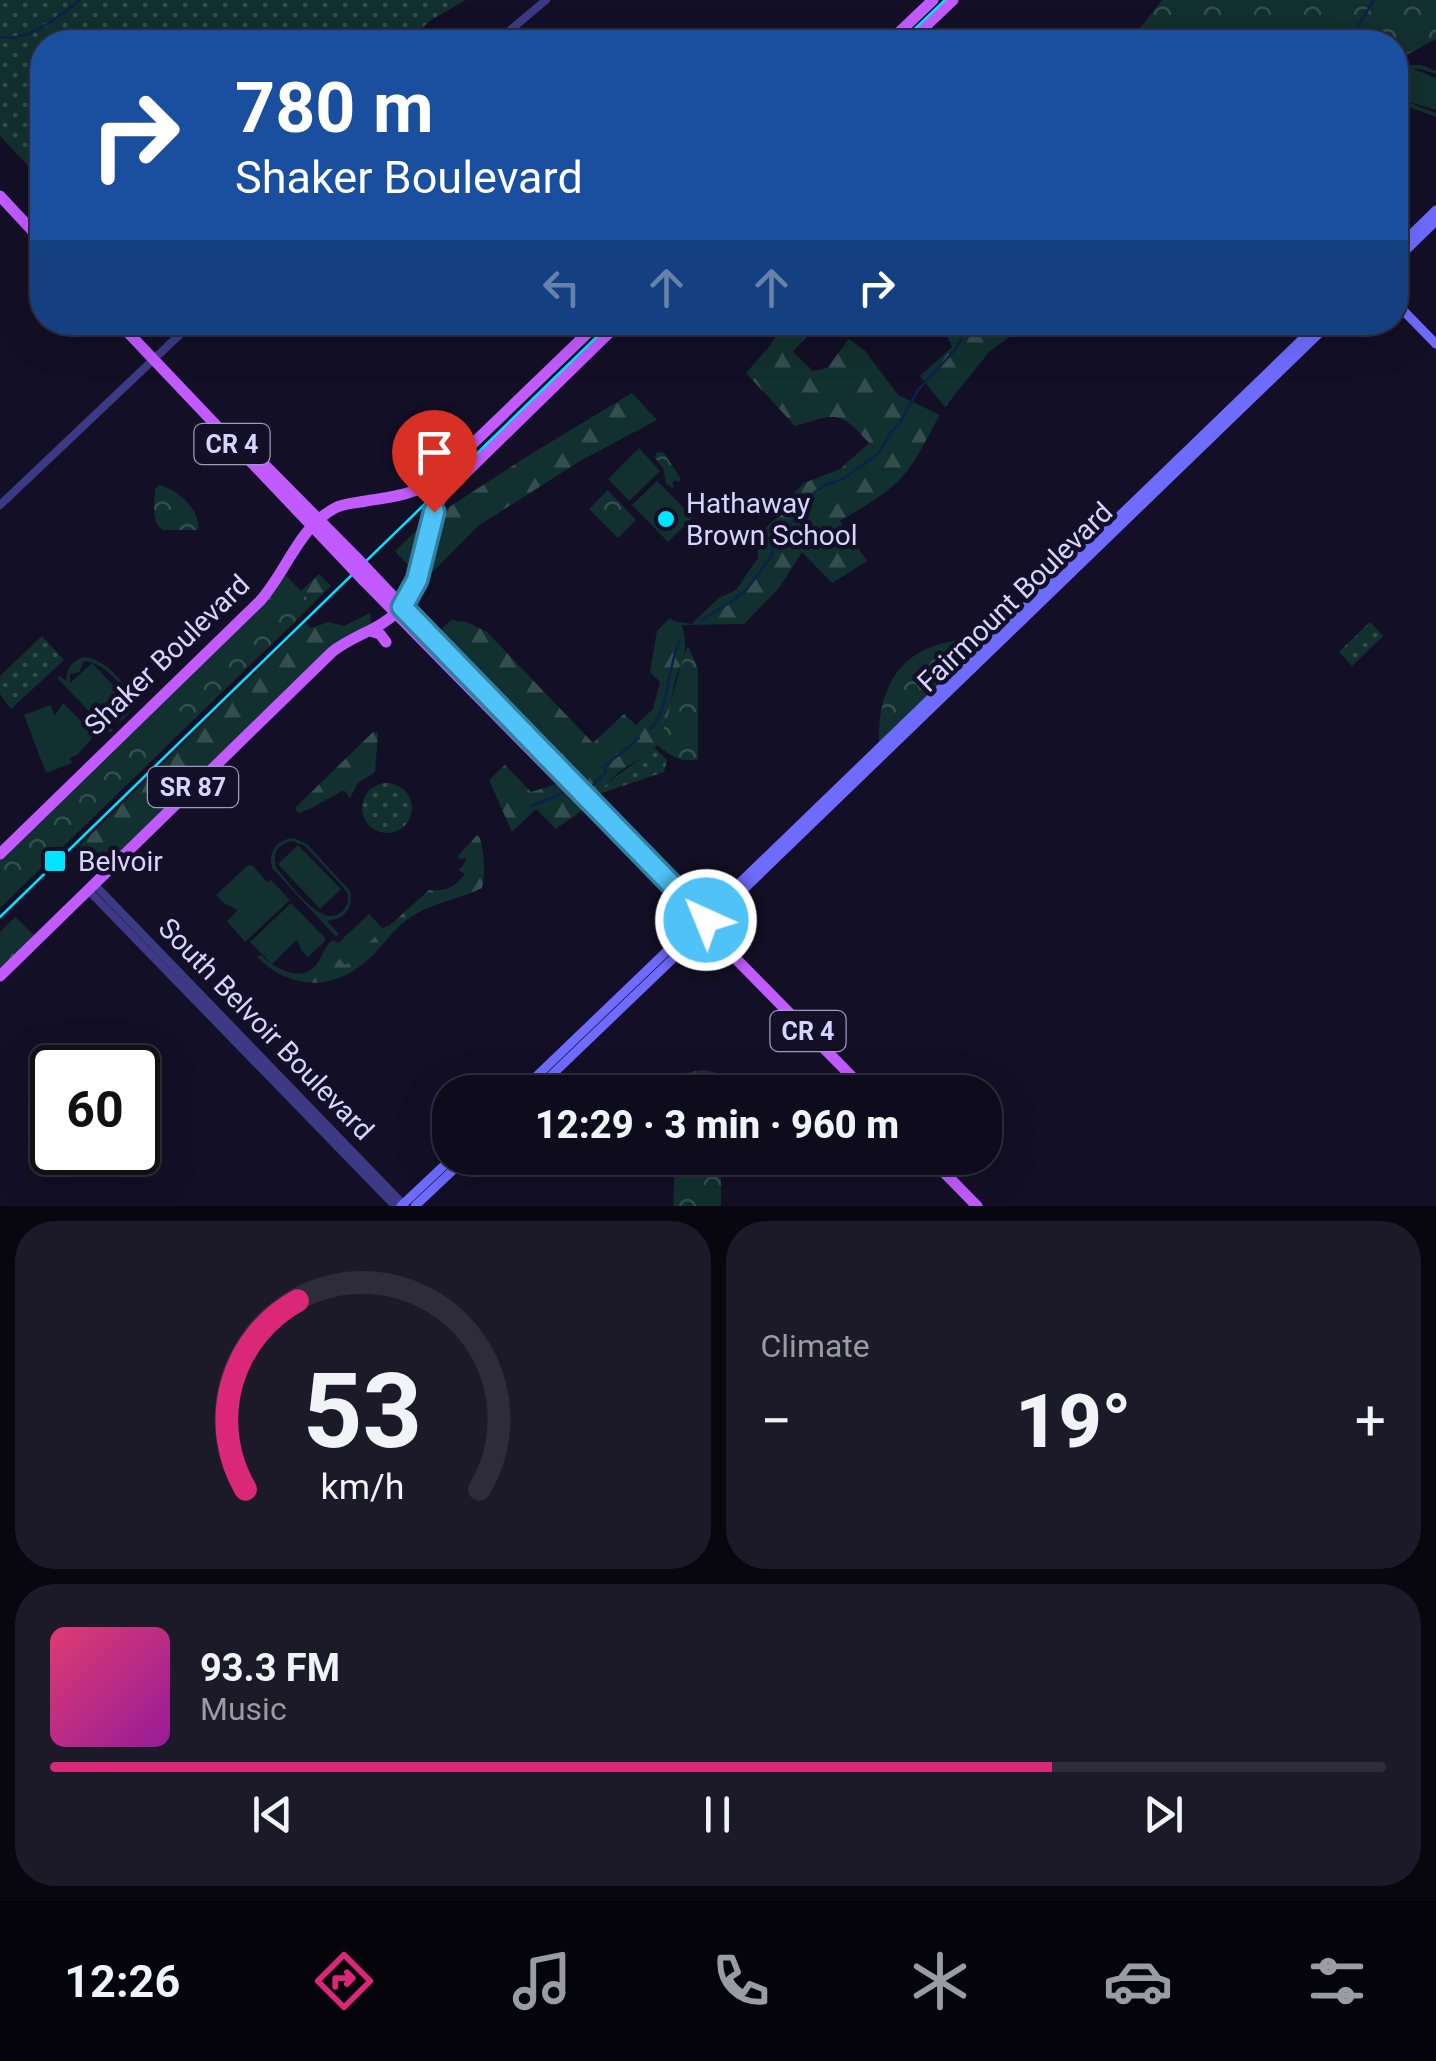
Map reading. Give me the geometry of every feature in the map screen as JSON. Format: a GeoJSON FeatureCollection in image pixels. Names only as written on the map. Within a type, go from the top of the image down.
{"type":"FeatureCollection","features":[{"type":"Feature","properties":{"kind":"main road"},"geometry":{"type":"LineString","coordinates":[[902,30],[933,0]]}},
{"type":"Feature","properties":{"kind":"main road"},"geometry":{"type":"LineString","coordinates":[[922,30],[953,0]]}},
{"type":"Feature","properties":{"kind":"main road"},"geometry":{"type":"LineString","coordinates":[[0,186],[30,217]]}},
{"type":"Feature","properties":{"kind":"main road"},"geometry":{"type":"LineString","coordinates":[[0,196],[30,229]]}},
{"type":"Feature","properties":{"kind":"main road"},"geometry":{"type":"LineString","coordinates":[[1408,237],[1436,210]]}},
{"type":"Feature","properties":{"kind":"main road"},"geometry":{"type":"LineString","coordinates":[[1408,248],[1436,221]]}},
{"type":"Feature","properties":{"kind":"main road"},"geometry":{"type":"LineString","coordinates":[[1408,315],[1436,344]]}},
{"type":"Feature","properties":{"kind":"main road","name":"CR 4"},"geometry":{"type":"LineString","coordinates":[[131,335],[851,1075]]}},
{"type":"Feature","properties":{"kind":"main road"},"geometry":{"type":"LineString","coordinates":[[138,335],[155,358]]}},
{"type":"Feature","properties":{"kind":"main road","name":"Shaker Boulevard"},"geometry":{"type":"LineString","coordinates":[[0,854],[260,601],[280,577],[299,540],[316,524],[340,506],[407,494],[431,484],[586,335]]}},
{"type":"Feature","properties":{"kind":"main road"},"geometry":{"type":"LineString","coordinates":[[399,610],[417,580],[431,519],[444,494],[607,335]]}},
{"type":"Feature","properties":{"kind":"main road","name":"Fairmount Boulevard"},"geometry":{"type":"LineString","coordinates":[[733,905],[738,895],[1307,335]]}},
{"type":"Feature","properties":{"kind":"main road","name":"Fairmount Boulevard"},"geometry":{"type":"LineString","coordinates":[[726,896],[1317,335]]}},
{"type":"Feature","properties":{"kind":"main road","name":"SR 87"},"geometry":{"type":"LineString","coordinates":[[0,976],[332,652],[370,632],[399,610]]}},
{"type":"Feature","properties":{"kind":"main road"},"geometry":{"type":"LineString","coordinates":[[370,632],[380,634],[386,642]]}},
{"type":"Feature","properties":{"kind":"main road"},"geometry":{"type":"LineString","coordinates":[[704,888],[726,896],[738,916],[738,926],[728,947],[705,958],[682,950],[673,939],[669,922],[679,898],[704,888]]}},
{"type":"Feature","properties":{"kind":"main road"},"geometry":{"type":"LineString","coordinates":[[538,1075],[669,949],[673,939]]}},
{"type":"Feature","properties":{"kind":"main road"},"geometry":{"type":"LineString","coordinates":[[552,1075],[682,950]]}},
{"type":"Feature","properties":{"kind":"main road"},"geometry":{"type":"LineString","coordinates":[[401,1206],[434,1175]]}},
{"type":"Feature","properties":{"kind":"main road"},"geometry":{"type":"LineString","coordinates":[[415,1206],[448,1175]]}},
{"type":"Feature","properties":{"kind":"main road"},"geometry":{"type":"LineString","coordinates":[[947,1175],[977,1206]]}},
{"type":"Feature","properties":{"kind":"street"},"geometry":{"type":"LineString","coordinates":[[510,30],[546,0]]}},
{"type":"Feature","properties":{"kind":"street"},"geometry":{"type":"LineString","coordinates":[[0,505],[179,335]]}},
{"type":"Feature","properties":{"kind":"street","name":"South Belvoir Boulevard"},"geometry":{"type":"LineString","coordinates":[[91,887],[401,1206]]}},
{"type":"Feature","properties":{"kind":"green space"},"geometry":{"type":"Polygon","coordinates":[[[0,0],[466,0],[420,30],[30,30],[30,167],[0,136],[0,0]]]}},
{"type":"Feature","properties":{"kind":"green space"},"geometry":{"type":"Polygon","coordinates":[[[1162,0],[1436,0],[1436,39],[1408,54],[1408,30],[1138,30],[1162,0]]]}},
{"type":"Feature","properties":{"kind":"green space"},"geometry":{"type":"Polygon","coordinates":[[[1421,65],[1436,71],[1414,69],[1436,78],[1436,110],[1408,102],[1408,67],[1421,65]]]}},
{"type":"Feature","properties":{"kind":"green space"},"geometry":{"type":"Polygon","coordinates":[[[1408,102],[1436,113],[1436,117],[1408,107],[1408,102]]]}},
{"type":"Feature","properties":{"kind":"green space"},"geometry":{"type":"Polygon","coordinates":[[[776,335],[808,335],[793,352],[813,371],[827,368],[849,339],[865,351],[898,395],[940,415],[901,478],[840,521],[867,561],[832,583],[802,552],[779,588],[744,624],[682,625],[685,653],[668,721],[657,745],[619,772],[589,804],[556,829],[536,809],[512,832],[489,780],[505,765],[531,792],[570,780],[432,638],[451,620],[467,622],[487,632],[593,743],[624,714],[636,725],[653,709],[660,682],[650,672],[657,631],[670,618],[691,624],[719,598],[736,590],[758,558],[758,535],[792,503],[795,492],[804,483],[840,469],[869,443],[851,424],[836,417],[795,426],[746,373],[776,335]]]}},
{"type":"Feature","properties":{"kind":"green space"},"geometry":{"type":"Polygon","coordinates":[[[946,335],[1012,335],[989,352],[945,407],[920,376],[952,347],[946,335]]]}},
{"type":"Feature","properties":{"kind":"green space"},"geometry":{"type":"Polygon","coordinates":[[[632,393],[657,420],[580,461],[478,526],[423,582],[395,551],[423,524],[632,393]]]}},
{"type":"Feature","properties":{"kind":"green space"},"geometry":{"type":"Polygon","coordinates":[[[639,448],[660,471],[629,501],[608,479],[639,448]]]}},
{"type":"Feature","properties":{"kind":"green space"},"geometry":{"type":"Polygon","coordinates":[[[657,452],[664,453],[681,479],[672,483],[672,488],[655,458],[657,452]]]}},
{"type":"Feature","properties":{"kind":"green space"},"geometry":{"type":"Polygon","coordinates":[[[657,481],[693,517],[668,542],[632,505],[657,481]]]}},
{"type":"Feature","properties":{"kind":"green space"},"geometry":{"type":"Polygon","coordinates":[[[159,485],[186,501],[198,520],[197,530],[163,530],[159,526],[154,506],[159,485]]]}},
{"type":"Feature","properties":{"kind":"green space"},"geometry":{"type":"Polygon","coordinates":[[[608,490],[636,520],[618,538],[589,509],[608,490]]]}},
{"type":"Feature","properties":{"kind":"green space"},"geometry":{"type":"Polygon","coordinates":[[[282,572],[313,604],[0,908],[0,854],[282,572]]]}},
{"type":"Feature","properties":{"kind":"green space"},"geometry":{"type":"Polygon","coordinates":[[[319,574],[331,586],[265,650],[286,576],[301,591],[319,574]]]}},
{"type":"Feature","properties":{"kind":"green space"},"geometry":{"type":"Polygon","coordinates":[[[370,613],[367,628],[345,638],[101,872],[76,849],[306,623],[311,628],[329,622],[344,626],[370,613]]]}},
{"type":"Feature","properties":{"kind":"green space"},"geometry":{"type":"Polygon","coordinates":[[[1370,622],[1383,636],[1352,666],[1339,652],[1370,622]]]}},
{"type":"Feature","properties":{"kind":"green space"},"geometry":{"type":"Polygon","coordinates":[[[42,636],[64,660],[11,709],[0,694],[0,676],[42,636]]]}},
{"type":"Feature","properties":{"kind":"green space"},"geometry":{"type":"Polygon","coordinates":[[[977,639],[981,645],[879,744],[883,702],[898,671],[925,650],[977,639]]]}},
{"type":"Feature","properties":{"kind":"green space"},"geometry":{"type":"Polygon","coordinates":[[[688,646],[698,668],[698,759],[687,760],[657,745],[688,646]]]}},
{"type":"Feature","properties":{"kind":"green space"},"geometry":{"type":"Polygon","coordinates":[[[85,657],[105,666],[131,695],[130,711],[124,719],[108,724],[113,730],[110,733],[57,678],[66,681],[71,665],[85,657]],[[84,661],[79,672],[70,674],[70,683],[92,663],[126,699],[106,719],[117,719],[128,705],[127,698],[106,670],[91,662],[84,661]]]}},
{"type":"Feature","properties":{"kind":"green space"},"geometry":{"type":"Polygon","coordinates":[[[169,700],[189,720],[155,754],[135,733],[169,700]]]}},
{"type":"Feature","properties":{"kind":"green space"},"geometry":{"type":"Polygon","coordinates":[[[63,703],[95,735],[70,758],[72,763],[46,773],[24,715],[50,705],[55,715],[63,703]]]}},
{"type":"Feature","properties":{"kind":"green space"},"geometry":{"type":"Polygon","coordinates":[[[674,711],[695,712],[694,743],[673,742],[674,711]]]}},
{"type":"Feature","properties":{"kind":"green space"},"geometry":{"type":"Polygon","coordinates":[[[373,732],[378,733],[375,772],[358,783],[350,798],[342,791],[298,813],[295,808],[373,732]]]}},
{"type":"Feature","properties":{"kind":"green space"},"geometry":{"type":"Polygon","coordinates":[[[655,748],[667,760],[664,772],[596,795],[616,776],[655,748]]]}},
{"type":"Feature","properties":{"kind":"green space"},"geometry":{"type":"Polygon","coordinates":[[[387,783],[405,790],[412,808],[405,826],[387,833],[369,826],[362,808],[369,790],[387,783]]]}},
{"type":"Feature","properties":{"kind":"green space"},"geometry":{"type":"Polygon","coordinates":[[[477,835],[483,857],[482,888],[411,917],[373,955],[345,975],[315,983],[300,981],[285,977],[257,957],[261,955],[279,968],[300,974],[316,965],[332,940],[339,943],[332,951],[346,964],[429,890],[450,888],[457,883],[465,874],[458,870],[467,858],[457,857],[477,835]]]}},
{"type":"Feature","properties":{"kind":"green space"},"geometry":{"type":"Polygon","coordinates":[[[288,839],[307,844],[350,891],[350,903],[346,912],[327,921],[339,934],[336,937],[272,868],[273,852],[288,839]],[[292,841],[279,847],[275,855],[277,869],[322,914],[341,913],[348,894],[305,846],[292,841]]]}},
{"type":"Feature","properties":{"kind":"green space"},"geometry":{"type":"Polygon","coordinates":[[[298,845],[341,889],[320,909],[278,864],[298,845]]]}},
{"type":"Feature","properties":{"kind":"green space"},"geometry":{"type":"Polygon","coordinates":[[[248,865],[267,882],[271,880],[290,900],[245,942],[227,921],[238,910],[216,895],[248,865]]]}},
{"type":"Feature","properties":{"kind":"green space"},"geometry":{"type":"Polygon","coordinates":[[[702,892],[719,898],[730,908],[734,922],[730,939],[688,898],[702,892]]]}},
{"type":"Feature","properties":{"kind":"green space"},"geometry":{"type":"Polygon","coordinates":[[[291,903],[325,941],[308,957],[297,940],[272,964],[250,942],[291,903]]]}},
{"type":"Feature","properties":{"kind":"green space"},"geometry":{"type":"Polygon","coordinates":[[[677,907],[719,949],[698,952],[682,944],[674,928],[677,907]]]}},
{"type":"Feature","properties":{"kind":"green space"},"geometry":{"type":"Polygon","coordinates":[[[369,914],[383,929],[345,965],[331,950],[369,914]]]}},
{"type":"Feature","properties":{"kind":"green space"},"geometry":{"type":"Polygon","coordinates":[[[15,917],[36,937],[0,972],[0,932],[15,917]]]}},
{"type":"Feature","properties":{"kind":"green space"},"geometry":{"type":"Polygon","coordinates":[[[704,1070],[721,1074],[677,1075],[704,1070]]]}},
{"type":"Feature","properties":{"kind":"green space"},"geometry":{"type":"Polygon","coordinates":[[[674,1175],[721,1175],[721,1206],[673,1206],[674,1175]]]}},
{"type":"Feature","properties":{"kind":"waterway"},"geometry":{"type":"LineString","coordinates":[[36,30],[79,0]]}},
{"type":"Feature","properties":{"kind":"waterway"},"geometry":{"type":"LineString","coordinates":[[1355,30],[1374,0]]}},
{"type":"Feature","properties":{"kind":"waterway"},"geometry":{"type":"LineString","coordinates":[[0,37],[30,33]]}},
{"type":"Feature","properties":{"kind":"waterway"},"geometry":{"type":"LineString","coordinates":[[787,526],[800,516],[815,492],[843,479],[879,453],[918,390],[955,350],[963,335]]}},
{"type":"Feature","properties":{"kind":"waterway"},"geometry":{"type":"LineString","coordinates":[[702,620],[747,589],[773,554],[772,540]]}},
{"type":"Feature","properties":{"kind":"waterway"},"geometry":{"type":"LineString","coordinates":[[650,729],[661,712],[680,640]]}},
{"type":"Feature","properties":{"kind":"waterway"},"geometry":{"type":"LineString","coordinates":[[591,787],[606,772],[605,766],[639,738]]}},
{"type":"Feature","properties":{"kind":"waterway"},"geometry":{"type":"LineString","coordinates":[[532,806],[562,793]]}},
{"type":"Feature","properties":{"kind":"tram line"},"geometry":{"type":"LineString","coordinates":[[914,30],[945,0]]}},
{"type":"Feature","properties":{"kind":"tram line"},"geometry":{"type":"LineString","coordinates":[[0,917],[599,335]]}},
{"type":"Feature","properties":{"kind":"place","name":"Hathaway Brown School"},"geometry":{"type":"Point","coordinates":[666,519]}},
{"type":"Feature","properties":{"kind":"place","name":"Belvoir"},"geometry":{"type":"Point","coordinates":[55,861]}},
{"type":"Feature","properties":{"kind":"route"},"geometry":{"type":"LineString","coordinates":[[434,512],[417,580],[402,607],[706,920]]}}]}
